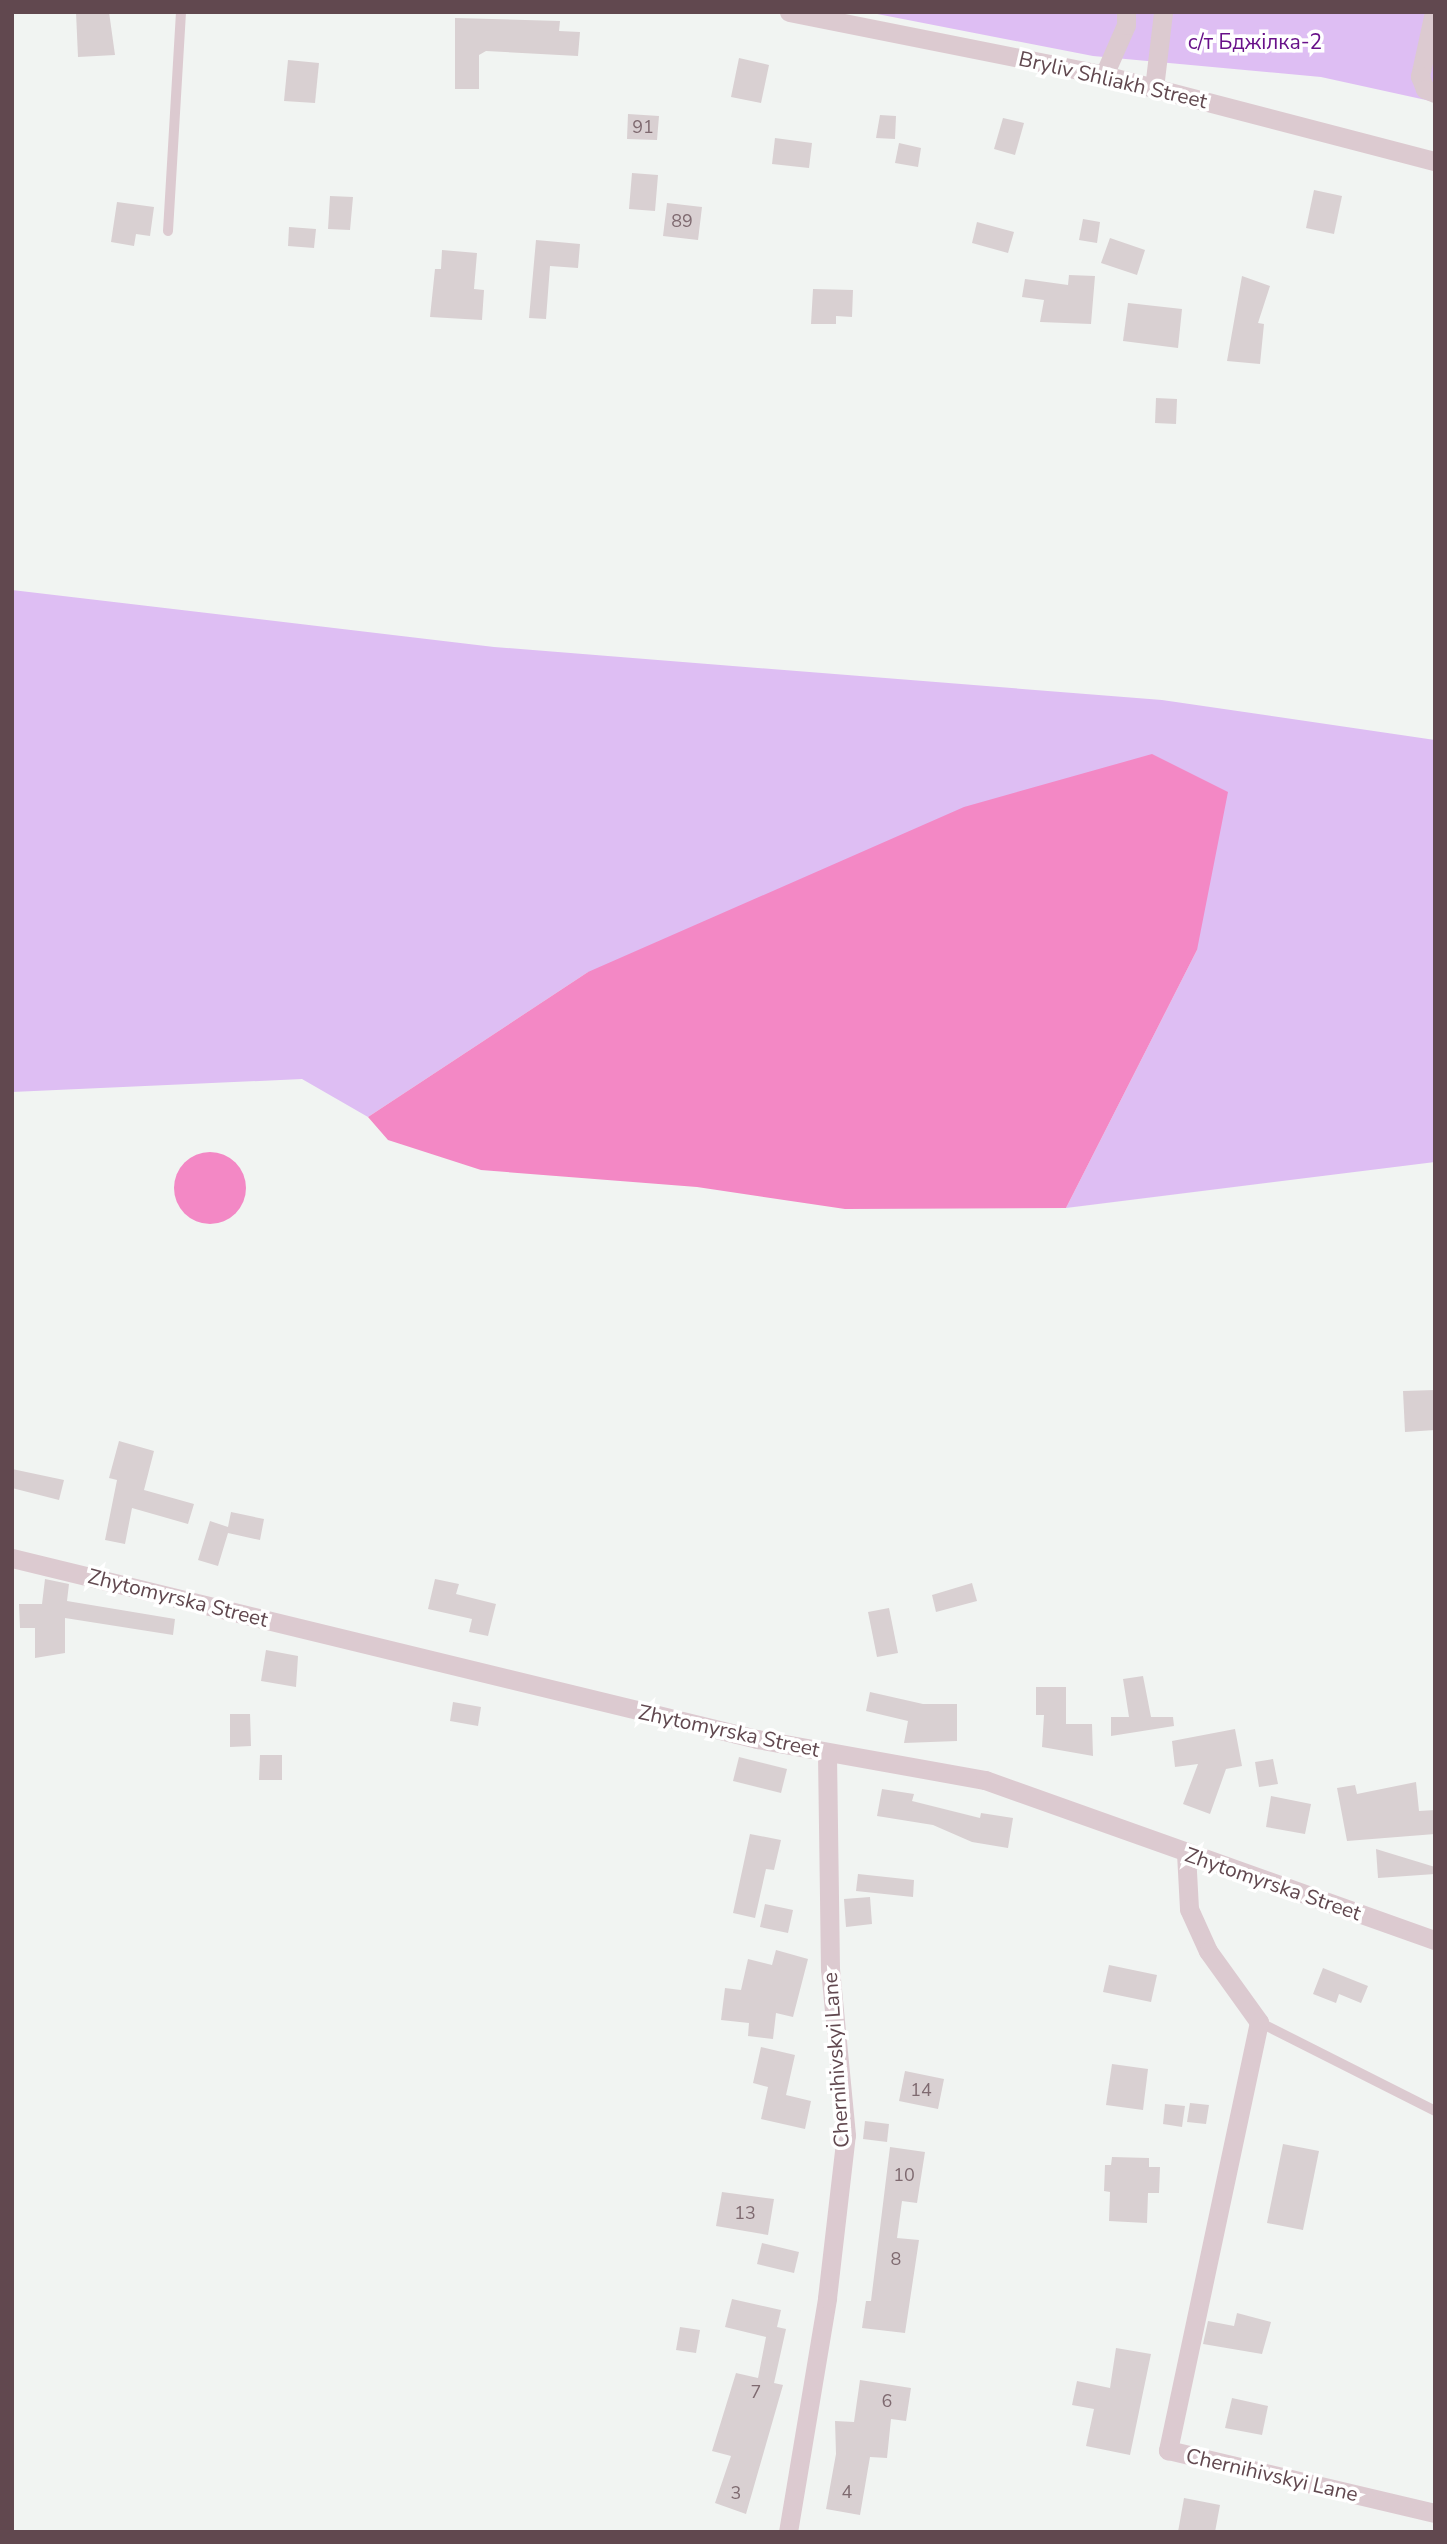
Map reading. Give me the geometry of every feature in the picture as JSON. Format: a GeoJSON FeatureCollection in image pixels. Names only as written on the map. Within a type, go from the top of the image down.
{"type":"FeatureCollection","features":[{"type":"Feature","properties":{"kind":"street","name":"Bryliv Shliakh Street"},"geometry":{"type":"LineString","coordinates":[[789,12],[1104,75],[1435,161]]}},
{"type":"Feature","properties":{"kind":"street"},"geometry":{"type":"LineString","coordinates":[[1104,75],[1126,26],[1126,12]]}},
{"type":"Feature","properties":{"kind":"street"},"geometry":{"type":"LineString","coordinates":[[1154,88],[1163,12]]}},
{"type":"Feature","properties":{"kind":"street"},"geometry":{"type":"LineString","coordinates":[[1434,12],[1420,76],[1425,89],[1435,93]]}},
{"type":"Feature","properties":{"kind":"street","name":"Zhytomyrska Street"},"geometry":{"type":"LineString","coordinates":[[12,1558],[440,1666],[827,1753],[985,1780],[1435,1940]]}},
{"type":"Feature","properties":{"kind":"street","name":"Chernihivskyi Lane"},"geometry":{"type":"LineString","coordinates":[[788,2532],[827,2298],[846,2135],[830,1969],[827,1753]]}},
{"type":"Feature","properties":{"kind":"street"},"geometry":{"type":"LineString","coordinates":[[1186,1853],[1189,1909],[1208,1951],[1259,2022]]}},
{"type":"Feature","properties":{"kind":"street","name":"Chernihivskyi Lane"},"geometry":{"type":"LineString","coordinates":[[1259,2022],[1168,2450],[1435,2513]]}},
{"type":"Feature","properties":{"kind":"lane"},"geometry":{"type":"LineString","coordinates":[[168,231],[181,12]]}},
{"type":"Feature","properties":{"kind":"lane"},"geometry":{"type":"LineString","coordinates":[[1259,2022],[1435,2111]]}},
{"type":"Feature","properties":{"kind":"green space","name":"с/т Бджілка-2"},"geometry":{"type":"Polygon","coordinates":[[[867,12],[1435,12],[1435,102],[1321,77],[1093,56],[867,12]]]}},
{"type":"Feature","properties":{"kind":"green space"},"geometry":{"type":"Polygon","coordinates":[[[12,590],[494,647],[1162,700],[1435,740],[1435,1162],[1066,1208],[1197,950],[588,972],[368,1117],[302,1079],[12,1092],[12,590]]]}},
{"type":"Feature","properties":{"kind":"shaded area"},"geometry":{"type":"Polygon","coordinates":[[[1152,754],[1228,792],[1197,950],[1066,1208],[845,1209],[697,1187],[481,1170],[388,1140],[368,1117],[588,972],[964,807],[1152,754]]]}},
{"type":"Feature","properties":{"kind":"shaded area"},"geometry":{"type":"Polygon","coordinates":[[[210,1152],[230,1158],[240,1168],[246,1188],[240,1208],[230,1218],[210,1224],[190,1218],[180,1208],[174,1188],[180,1168],[190,1158],[210,1152]]]}},
{"type":"Feature","properties":{"kind":"building"},"geometry":{"type":"Polygon","coordinates":[[[76,12],[109,12],[115,55],[78,57],[76,12]]]}},
{"type":"Feature","properties":{"kind":"building"},"geometry":{"type":"Polygon","coordinates":[[[455,18],[560,21],[559,31],[580,32],[578,56],[486,51],[479,55],[479,89],[455,89],[455,18]]]}},
{"type":"Feature","properties":{"kind":"building"},"geometry":{"type":"Polygon","coordinates":[[[739,58],[769,65],[761,103],[731,97],[739,58]]]}},
{"type":"Feature","properties":{"kind":"building"},"geometry":{"type":"Polygon","coordinates":[[[288,60],[319,63],[315,103],[284,101],[288,60]]]}},
{"type":"Feature","properties":{"kind":"building"},"geometry":{"type":"Polygon","coordinates":[[[628,114],[659,116],[657,140],[627,139],[628,114]]]}},
{"type":"Feature","properties":{"kind":"building"},"geometry":{"type":"Polygon","coordinates":[[[880,115],[896,116],[895,139],[876,138],[880,115]]]}},
{"type":"Feature","properties":{"kind":"building"},"geometry":{"type":"Polygon","coordinates":[[[1003,118],[1024,123],[1015,155],[994,149],[1003,118]]]}},
{"type":"Feature","properties":{"kind":"building"},"geometry":{"type":"Polygon","coordinates":[[[775,138],[812,143],[809,168],[772,164],[775,138]]]}},
{"type":"Feature","properties":{"kind":"building"},"geometry":{"type":"Polygon","coordinates":[[[899,143],[921,148],[918,167],[895,163],[899,143]]]}},
{"type":"Feature","properties":{"kind":"building"},"geometry":{"type":"Polygon","coordinates":[[[632,173],[658,175],[655,211],[629,209],[632,173]]]}},
{"type":"Feature","properties":{"kind":"building"},"geometry":{"type":"Polygon","coordinates":[[[1314,190],[1342,196],[1334,234],[1306,228],[1314,190]]]}},
{"type":"Feature","properties":{"kind":"building"},"geometry":{"type":"Polygon","coordinates":[[[330,196],[353,197],[350,230],[328,229],[330,196]]]}},
{"type":"Feature","properties":{"kind":"building"},"geometry":{"type":"Polygon","coordinates":[[[117,202],[154,207],[150,236],[136,234],[134,246],[111,242],[117,202]]]}},
{"type":"Feature","properties":{"kind":"building"},"geometry":{"type":"Polygon","coordinates":[[[667,203],[702,207],[698,240],[663,236],[667,203]]]}},
{"type":"Feature","properties":{"kind":"building"},"geometry":{"type":"Polygon","coordinates":[[[1083,219],[1100,222],[1097,243],[1079,240],[1083,219]]]}},
{"type":"Feature","properties":{"kind":"building"},"geometry":{"type":"Polygon","coordinates":[[[977,222],[1014,232],[1008,253],[972,243],[977,222]]]}},
{"type":"Feature","properties":{"kind":"building"},"geometry":{"type":"Polygon","coordinates":[[[289,227],[316,229],[314,248],[288,246],[289,227]]]}},
{"type":"Feature","properties":{"kind":"building"},"geometry":{"type":"Polygon","coordinates":[[[1110,238],[1145,250],[1137,275],[1101,263],[1110,238]]]}},
{"type":"Feature","properties":{"kind":"building"},"geometry":{"type":"Polygon","coordinates":[[[536,240],[580,244],[578,268],[550,266],[546,319],[529,318],[536,240]]]}},
{"type":"Feature","properties":{"kind":"building"},"geometry":{"type":"Polygon","coordinates":[[[442,250],[477,253],[474,289],[484,290],[482,320],[430,317],[435,269],[441,269],[442,250]]]}},
{"type":"Feature","properties":{"kind":"building"},"geometry":{"type":"Polygon","coordinates":[[[1069,275],[1095,276],[1091,324],[1040,322],[1044,300],[1022,297],[1025,279],[1068,285],[1069,275]]]}},
{"type":"Feature","properties":{"kind":"building"},"geometry":{"type":"Polygon","coordinates":[[[1242,276],[1270,286],[1258,323],[1264,324],[1260,364],[1227,361],[1242,276]]]}},
{"type":"Feature","properties":{"kind":"building"},"geometry":{"type":"Polygon","coordinates":[[[813,289],[853,290],[852,317],[836,316],[836,324],[811,324],[813,289]]]}},
{"type":"Feature","properties":{"kind":"building"},"geometry":{"type":"Polygon","coordinates":[[[1128,303],[1182,309],[1178,348],[1123,341],[1128,303]]]}},
{"type":"Feature","properties":{"kind":"building"},"geometry":{"type":"Polygon","coordinates":[[[1156,398],[1177,399],[1176,424],[1155,423],[1156,398]]]}},
{"type":"Feature","properties":{"kind":"building"},"geometry":{"type":"Polygon","coordinates":[[[1435,1390],[1435,1430],[1405,1432],[1403,1391],[1435,1390]]]}},
{"type":"Feature","properties":{"kind":"building"},"geometry":{"type":"Polygon","coordinates":[[[119,1441],[154,1451],[144,1490],[194,1504],[188,1524],[132,1508],[125,1544],[105,1540],[117,1480],[109,1478],[119,1441]]]}},
{"type":"Feature","properties":{"kind":"building"},"geometry":{"type":"Polygon","coordinates":[[[12,1469],[64,1480],[59,1500],[12,1488],[12,1469]]]}},
{"type":"Feature","properties":{"kind":"building"},"geometry":{"type":"Polygon","coordinates":[[[231,1512],[264,1519],[260,1540],[228,1533],[218,1566],[198,1560],[210,1521],[228,1527],[231,1512]]]}},
{"type":"Feature","properties":{"kind":"building"},"geometry":{"type":"Polygon","coordinates":[[[45,1579],[69,1584],[67,1601],[175,1619],[173,1635],[65,1618],[65,1653],[35,1658],[35,1628],[20,1628],[19,1604],[42,1604],[45,1579]]]}},
{"type":"Feature","properties":{"kind":"building"},"geometry":{"type":"Polygon","coordinates":[[[435,1579],[459,1584],[456,1594],[496,1604],[488,1636],[469,1632],[472,1619],[428,1609],[435,1579]]]}},
{"type":"Feature","properties":{"kind":"building"},"geometry":{"type":"Polygon","coordinates":[[[972,1583],[977,1601],[936,1612],[932,1595],[972,1583]]]}},
{"type":"Feature","properties":{"kind":"building"},"geometry":{"type":"Polygon","coordinates":[[[889,1608],[898,1653],[877,1657],[868,1612],[889,1608]]]}},
{"type":"Feature","properties":{"kind":"building"},"geometry":{"type":"Polygon","coordinates":[[[266,1650],[298,1656],[296,1687],[261,1681],[266,1650]]]}},
{"type":"Feature","properties":{"kind":"building"},"geometry":{"type":"Polygon","coordinates":[[[1143,1676],[1151,1717],[1173,1717],[1174,1726],[1111,1736],[1111,1717],[1129,1717],[1123,1679],[1143,1676]]]}},
{"type":"Feature","properties":{"kind":"building"},"geometry":{"type":"Polygon","coordinates":[[[1036,1687],[1066,1687],[1066,1724],[1092,1724],[1093,1756],[1042,1747],[1044,1715],[1036,1715],[1036,1687]]]}},
{"type":"Feature","properties":{"kind":"building"},"geometry":{"type":"Polygon","coordinates":[[[870,1692],[923,1704],[957,1704],[957,1741],[904,1743],[908,1721],[866,1711],[870,1692]]]}},
{"type":"Feature","properties":{"kind":"building"},"geometry":{"type":"Polygon","coordinates":[[[453,1702],[481,1707],[478,1726],[450,1721],[453,1702]]]}},
{"type":"Feature","properties":{"kind":"building"},"geometry":{"type":"Polygon","coordinates":[[[230,1714],[250,1714],[251,1746],[230,1747],[230,1714]]]}},
{"type":"Feature","properties":{"kind":"building"},"geometry":{"type":"Polygon","coordinates":[[[1235,1729],[1242,1766],[1226,1769],[1210,1814],[1183,1804],[1198,1764],[1175,1767],[1172,1741],[1235,1729]]]}},
{"type":"Feature","properties":{"kind":"building"},"geometry":{"type":"Polygon","coordinates":[[[260,1755],[282,1755],[282,1780],[259,1780],[260,1755]]]}},
{"type":"Feature","properties":{"kind":"building"},"geometry":{"type":"Polygon","coordinates":[[[739,1757],[787,1769],[781,1793],[733,1781],[739,1757]]]}},
{"type":"Feature","properties":{"kind":"building"},"geometry":{"type":"Polygon","coordinates":[[[1273,1759],[1278,1784],[1259,1787],[1255,1762],[1273,1759]]]}},
{"type":"Feature","properties":{"kind":"building"},"geometry":{"type":"Polygon","coordinates":[[[1416,1782],[1419,1811],[1435,1810],[1435,1834],[1347,1841],[1337,1788],[1355,1785],[1357,1794],[1416,1782]]]}},
{"type":"Feature","properties":{"kind":"building"},"geometry":{"type":"Polygon","coordinates":[[[882,1789],[914,1794],[912,1801],[980,1818],[981,1813],[1013,1818],[1008,1848],[972,1842],[933,1825],[877,1816],[882,1789]]]}},
{"type":"Feature","properties":{"kind":"building"},"geometry":{"type":"Polygon","coordinates":[[[1271,1796],[1311,1804],[1305,1834],[1266,1827],[1271,1796]]]}},
{"type":"Feature","properties":{"kind":"building"},"geometry":{"type":"Polygon","coordinates":[[[750,1834],[781,1840],[774,1870],[766,1869],[755,1918],[733,1913],[750,1834]]]}},
{"type":"Feature","properties":{"kind":"building"},"geometry":{"type":"Polygon","coordinates":[[[1376,1849],[1435,1867],[1435,1874],[1378,1878],[1376,1849]]]}},
{"type":"Feature","properties":{"kind":"building"},"geometry":{"type":"Polygon","coordinates":[[[858,1874],[914,1880],[913,1897],[856,1891],[858,1874]]]}},
{"type":"Feature","properties":{"kind":"building"},"geometry":{"type":"Polygon","coordinates":[[[870,1897],[872,1924],[846,1927],[844,1899],[870,1897]]]}},
{"type":"Feature","properties":{"kind":"building"},"geometry":{"type":"Polygon","coordinates":[[[765,1904],[793,1910],[788,1933],[760,1927],[765,1904]]]}},
{"type":"Feature","properties":{"kind":"building"},"geometry":{"type":"Polygon","coordinates":[[[776,1950],[808,1959],[793,2017],[776,2013],[773,2039],[748,2036],[749,2023],[721,2020],[725,1988],[741,1990],[748,1959],[772,1965],[776,1950]]]}},
{"type":"Feature","properties":{"kind":"building"},"geometry":{"type":"Polygon","coordinates":[[[1109,1965],[1157,1975],[1151,2002],[1103,1992],[1109,1965]]]}},
{"type":"Feature","properties":{"kind":"building"},"geometry":{"type":"Polygon","coordinates":[[[1323,1968],[1368,1986],[1361,2003],[1339,1994],[1336,2003],[1313,1994],[1323,1968]]]}},
{"type":"Feature","properties":{"kind":"building"},"geometry":{"type":"Polygon","coordinates":[[[761,2047],[795,2055],[786,2095],[811,2101],[805,2129],[761,2119],[768,2087],[753,2083],[761,2047]]]}},
{"type":"Feature","properties":{"kind":"building"},"geometry":{"type":"Polygon","coordinates":[[[1112,2064],[1148,2069],[1143,2110],[1106,2105],[1112,2064]]]}},
{"type":"Feature","properties":{"kind":"building"},"geometry":{"type":"Polygon","coordinates":[[[905,2071],[944,2079],[938,2109],[899,2101],[905,2071]]]}},
{"type":"Feature","properties":{"kind":"building"},"geometry":{"type":"Polygon","coordinates":[[[1190,2103],[1209,2105],[1206,2124],[1187,2122],[1190,2103]]]}},
{"type":"Feature","properties":{"kind":"building"},"geometry":{"type":"Polygon","coordinates":[[[1165,2104],[1185,2106],[1182,2127],[1163,2124],[1165,2104]]]}},
{"type":"Feature","properties":{"kind":"building"},"geometry":{"type":"Polygon","coordinates":[[[865,2121],[889,2124],[887,2142],[863,2139],[865,2121]]]}},
{"type":"Feature","properties":{"kind":"building"},"geometry":{"type":"Polygon","coordinates":[[[1283,2144],[1319,2151],[1303,2230],[1267,2223],[1283,2144]]]}},
{"type":"Feature","properties":{"kind":"building"},"geometry":{"type":"Polygon","coordinates":[[[890,2147],[925,2152],[917,2203],[902,2201],[897,2238],[919,2240],[905,2333],[862,2328],[866,2301],[871,2301],[890,2147]]]}},
{"type":"Feature","properties":{"kind":"building"},"geometry":{"type":"Polygon","coordinates":[[[1112,2157],[1149,2158],[1149,2167],[1160,2167],[1159,2193],[1148,2193],[1147,2223],[1109,2221],[1110,2192],[1104,2191],[1105,2165],[1111,2165],[1112,2157]]]}},
{"type":"Feature","properties":{"kind":"building"},"geometry":{"type":"Polygon","coordinates":[[[722,2192],[774,2199],[768,2235],[716,2226],[722,2192]]]}},
{"type":"Feature","properties":{"kind":"building"},"geometry":{"type":"Polygon","coordinates":[[[762,2243],[799,2252],[794,2273],[757,2264],[762,2243]]]}},
{"type":"Feature","properties":{"kind":"building"},"geometry":{"type":"Polygon","coordinates":[[[732,2299],[781,2310],[777,2327],[786,2329],[774,2383],[783,2385],[746,2514],[715,2503],[731,2456],[712,2451],[736,2373],[758,2378],[766,2337],[725,2327],[732,2299]]]}},
{"type":"Feature","properties":{"kind":"building"},"geometry":{"type":"Polygon","coordinates":[[[1237,2313],[1271,2322],[1262,2354],[1203,2344],[1208,2321],[1234,2326],[1237,2313]]]}},
{"type":"Feature","properties":{"kind":"building"},"geometry":{"type":"Polygon","coordinates":[[[680,2327],[700,2330],[696,2353],[676,2350],[680,2327]]]}},
{"type":"Feature","properties":{"kind":"building"},"geometry":{"type":"Polygon","coordinates":[[[1116,2348],[1151,2354],[1130,2455],[1086,2446],[1094,2409],[1072,2405],[1077,2381],[1110,2388],[1116,2348]]]}},
{"type":"Feature","properties":{"kind":"building"},"geometry":{"type":"Polygon","coordinates":[[[860,2380],[911,2388],[906,2421],[891,2419],[887,2458],[870,2457],[860,2515],[826,2509],[836,2454],[835,2421],[854,2422],[860,2380]]]}},
{"type":"Feature","properties":{"kind":"building"},"geometry":{"type":"Polygon","coordinates":[[[1232,2398],[1268,2406],[1262,2435],[1225,2428],[1232,2398]]]}},
{"type":"Feature","properties":{"kind":"building"},"geometry":{"type":"Polygon","coordinates":[[[1184,2498],[1220,2505],[1215,2532],[1178,2532],[1184,2498]]]}}]}
